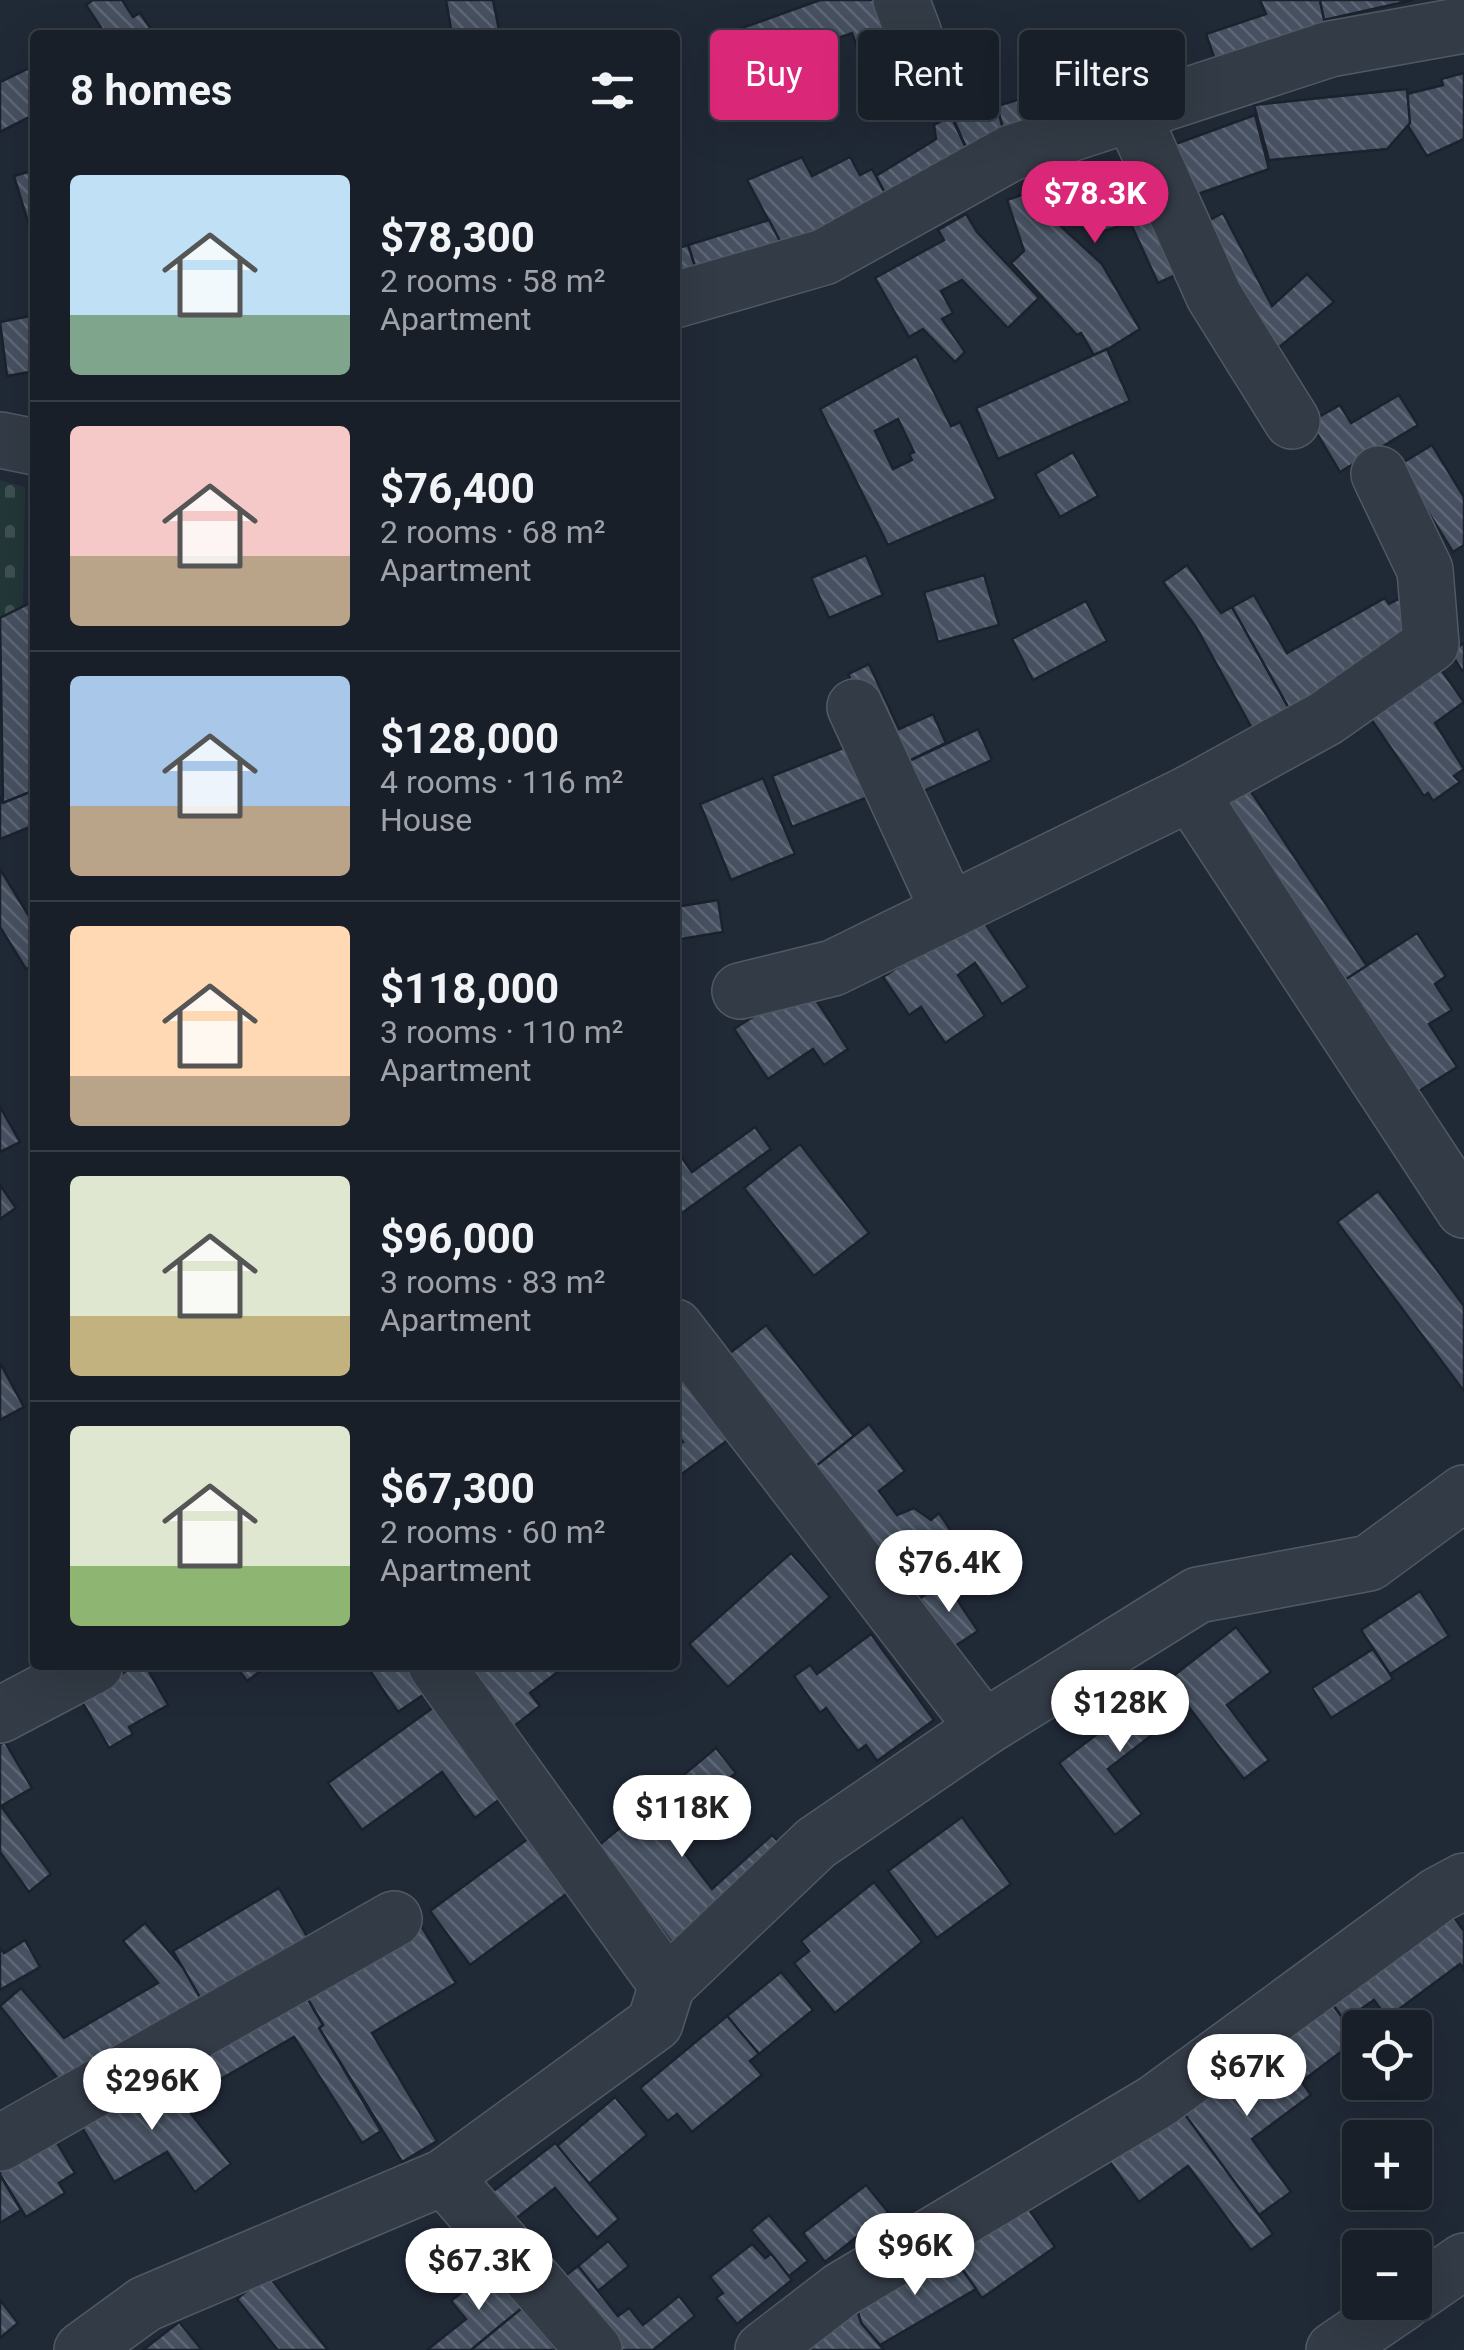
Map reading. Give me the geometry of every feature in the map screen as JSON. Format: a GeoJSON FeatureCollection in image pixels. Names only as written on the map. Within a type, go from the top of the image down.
{"type":"FeatureCollection","features":[{"type":"Feature","properties":{"kind":"street"},"geometry":{"type":"LineString","coordinates":[[1185,98],[1330,48],[1464,25]]}},
{"type":"Feature","properties":{"kind":"street"},"geometry":{"type":"LineString","coordinates":[[680,299],[824,256],[1012,153],[1120,120]]}},
{"type":"Feature","properties":{"kind":"street"},"geometry":{"type":"LineString","coordinates":[[1135,120],[1214,296],[1292,422]]}},
{"type":"Feature","properties":{"kind":"street"},"geometry":{"type":"LineString","coordinates":[[0,440],[30,447]]}},
{"type":"Feature","properties":{"kind":"street"},"geometry":{"type":"LineString","coordinates":[[740,991],[833,968],[1190,793],[1326,718],[1431,644],[1425,570],[1380,474]]}},
{"type":"Feature","properties":{"kind":"street"},"geometry":{"type":"LineString","coordinates":[[855,706],[949,911]]}},
{"type":"Feature","properties":{"kind":"street"},"geometry":{"type":"LineString","coordinates":[[1190,793],[1464,1210]]}},
{"type":"Feature","properties":{"kind":"street"},"geometry":{"type":"LineString","coordinates":[[680,1333],[984,1728]]}},
{"type":"Feature","properties":{"kind":"street"},"geometry":{"type":"LineString","coordinates":[[82,2350],[145,2304],[444,2177],[655,2023],[667,1985],[816,1843],[984,1728],[1198,1595],[1369,1562],[1464,1493]]}},
{"type":"Feature","properties":{"kind":"street"},"geometry":{"type":"LineString","coordinates":[[0,1715],[86,1670]]}},
{"type":"Feature","properties":{"kind":"street"},"geometry":{"type":"LineString","coordinates":[[440,1670],[667,1985]]}},
{"type":"Feature","properties":{"kind":"street"},"geometry":{"type":"LineString","coordinates":[[762,2350],[841,2290],[1156,2102],[1438,1895],[1464,1881]]}},
{"type":"Feature","properties":{"kind":"street"},"geometry":{"type":"LineString","coordinates":[[0,2143],[394,1919]]}},
{"type":"Feature","properties":{"kind":"street"},"geometry":{"type":"LineString","coordinates":[[444,2177],[594,2350]]}},
{"type":"Feature","properties":{"kind":"street"},"geometry":{"type":"LineString","coordinates":[[1334,2350],[1438,2287]]}},
{"type":"Feature","properties":{"kind":"green space"},"geometry":{"type":"Polygon","coordinates":[[[0,480],[25,487],[23,607],[0,618],[0,480]]]}},
{"type":"Feature","properties":{"kind":"building"},"geometry":{"type":"Polygon","coordinates":[[[93,0],[122,0],[133,17],[140,13],[152,30],[103,30],[86,5],[93,0]]]}},
{"type":"Feature","properties":{"kind":"building"},"geometry":{"type":"Polygon","coordinates":[[[446,0],[493,0],[499,30],[451,30],[446,0]]]}},
{"type":"Feature","properties":{"kind":"building"},"geometry":{"type":"Polygon","coordinates":[[[820,0],[884,0],[895,30],[858,30],[858,50],[852,33],[838,38],[838,30],[737,30],[820,0]]]}},
{"type":"Feature","properties":{"kind":"building"},"geometry":{"type":"Polygon","coordinates":[[[1260,0],[1320,0],[1327,31],[1218,69],[1206,34],[1266,14],[1260,0]]]}},
{"type":"Feature","properties":{"kind":"building"},"geometry":{"type":"Polygon","coordinates":[[[1320,0],[1413,0],[1324,20],[1320,0]]]}},
{"type":"Feature","properties":{"kind":"building"},"geometry":{"type":"Polygon","coordinates":[[[30,67],[30,117],[0,132],[0,82],[30,67]]]}},
{"type":"Feature","properties":{"kind":"building"},"geometry":{"type":"Polygon","coordinates":[[[1464,73],[1464,139],[1427,156],[1408,126],[1407,94],[1443,85],[1441,79],[1464,73]]]}},
{"type":"Feature","properties":{"kind":"building"},"geometry":{"type":"Polygon","coordinates":[[[1407,89],[1410,123],[1387,149],[1269,160],[1254,105],[1407,89]]]}},
{"type":"Feature","properties":{"kind":"building"},"geometry":{"type":"Polygon","coordinates":[[[1019,99],[1019,120],[1064,120],[1005,137],[999,105],[1019,99]]]}},
{"type":"Feature","properties":{"kind":"building"},"geometry":{"type":"Polygon","coordinates":[[[999,114],[1005,137],[967,150],[954,120],[999,120],[999,114]]]}},
{"type":"Feature","properties":{"kind":"building"},"geometry":{"type":"Polygon","coordinates":[[[1255,115],[1269,169],[1178,201],[1159,150],[1255,115]]]}},
{"type":"Feature","properties":{"kind":"building"},"geometry":{"type":"Polygon","coordinates":[[[953,120],[967,150],[888,199],[876,176],[936,139],[934,125],[953,120]]]}},
{"type":"Feature","properties":{"kind":"building"},"geometry":{"type":"Polygon","coordinates":[[[1142,154],[1194,267],[1158,283],[1130,222],[1096,234],[1087,209],[1055,221],[1102,264],[1140,329],[1095,357],[1081,333],[1077,335],[1011,263],[1024,251],[1007,200],[1142,154]]]}},
{"type":"Feature","properties":{"kind":"building"},"geometry":{"type":"Polygon","coordinates":[[[802,157],[812,176],[850,157],[860,175],[872,169],[888,199],[786,253],[747,180],[802,157]]]}},
{"type":"Feature","properties":{"kind":"building"},"geometry":{"type":"Polygon","coordinates":[[[30,171],[30,229],[14,176],[30,171]]]}},
{"type":"Feature","properties":{"kind":"building"},"geometry":{"type":"Polygon","coordinates":[[[1223,213],[1272,306],[1307,274],[1334,302],[1266,358],[1189,231],[1223,213]]]}},
{"type":"Feature","properties":{"kind":"building"},"geometry":{"type":"Polygon","coordinates":[[[966,214],[977,232],[1039,298],[1008,328],[962,280],[941,291],[953,313],[942,319],[965,352],[955,362],[923,329],[909,337],[875,278],[944,240],[938,230],[966,214]]]}},
{"type":"Feature","properties":{"kind":"building"},"geometry":{"type":"Polygon","coordinates":[[[769,220],[786,253],[699,279],[688,245],[769,220]]]}},
{"type":"Feature","properties":{"kind":"building"},"geometry":{"type":"Polygon","coordinates":[[[688,245],[699,279],[680,285],[680,247],[688,245]]]}},
{"type":"Feature","properties":{"kind":"building"},"geometry":{"type":"Polygon","coordinates":[[[30,316],[30,372],[7,376],[0,322],[30,316]]]}},
{"type":"Feature","properties":{"kind":"building"},"geometry":{"type":"Polygon","coordinates":[[[1107,349],[1130,401],[998,459],[976,408],[1107,349]]]}},
{"type":"Feature","properties":{"kind":"building"},"geometry":{"type":"Polygon","coordinates":[[[916,356],[951,426],[960,422],[996,499],[888,545],[820,409],[916,356]],[[898,419],[875,431],[893,469],[912,460],[909,454],[914,452],[898,419]]]}},
{"type":"Feature","properties":{"kind":"building"},"geometry":{"type":"Polygon","coordinates":[[[1399,395],[1418,425],[1340,472],[1310,422],[1340,405],[1351,423],[1399,395]]]}},
{"type":"Feature","properties":{"kind":"building"},"geometry":{"type":"Polygon","coordinates":[[[1432,445],[1464,497],[1464,545],[1453,552],[1399,465],[1432,445]]]}},
{"type":"Feature","properties":{"kind":"building"},"geometry":{"type":"Polygon","coordinates":[[[1073,452],[1098,496],[1060,517],[1035,474],[1073,452]]]}},
{"type":"Feature","properties":{"kind":"building"},"geometry":{"type":"Polygon","coordinates":[[[866,555],[883,595],[829,618],[811,578],[866,555]]]}},
{"type":"Feature","properties":{"kind":"building"},"geometry":{"type":"Polygon","coordinates":[[[1187,565],[1221,613],[1232,607],[1291,712],[1254,732],[1196,627],[1163,582],[1187,565]]]}},
{"type":"Feature","properties":{"kind":"building"},"geometry":{"type":"Polygon","coordinates":[[[984,575],[999,625],[938,642],[924,592],[984,575]]]}},
{"type":"Feature","properties":{"kind":"building"},"geometry":{"type":"Polygon","coordinates":[[[1422,587],[1412,644],[1291,712],[1232,607],[1254,595],[1287,653],[1385,598],[1389,604],[1422,587]]]}},
{"type":"Feature","properties":{"kind":"building"},"geometry":{"type":"Polygon","coordinates":[[[1086,601],[1107,641],[1033,680],[1012,639],[1086,601]]]}},
{"type":"Feature","properties":{"kind":"building"},"geometry":{"type":"Polygon","coordinates":[[[30,603],[30,792],[3,803],[0,618],[30,603]]]}},
{"type":"Feature","properties":{"kind":"building"},"geometry":{"type":"Polygon","coordinates":[[[1464,643],[1464,669],[1462,671],[1450,651],[1464,643]]]}},
{"type":"Feature","properties":{"kind":"building"},"geometry":{"type":"Polygon","coordinates":[[[1433,658],[1464,702],[1435,723],[1464,769],[1454,776],[1460,782],[1433,801],[1428,793],[1424,796],[1362,706],[1433,658]]]}},
{"type":"Feature","properties":{"kind":"building"},"geometry":{"type":"Polygon","coordinates":[[[869,664],[899,729],[933,714],[946,743],[892,769],[848,674],[869,664]]]}},
{"type":"Feature","properties":{"kind":"building"},"geometry":{"type":"Polygon","coordinates":[[[978,729],[992,760],[906,799],[892,769],[978,729]]]}},
{"type":"Feature","properties":{"kind":"building"},"geometry":{"type":"Polygon","coordinates":[[[866,739],[886,790],[792,827],[772,776],[866,739]]]}},
{"type":"Feature","properties":{"kind":"building"},"geometry":{"type":"Polygon","coordinates":[[[763,778],[795,854],[731,880],[700,804],[763,778]]]}},
{"type":"Feature","properties":{"kind":"building"},"geometry":{"type":"Polygon","coordinates":[[[1242,778],[1367,966],[1334,987],[1210,799],[1242,778]]]}},
{"type":"Feature","properties":{"kind":"building"},"geometry":{"type":"Polygon","coordinates":[[[30,792],[30,827],[0,839],[0,798],[3,803],[30,792]]]}},
{"type":"Feature","properties":{"kind":"building"},"geometry":{"type":"Polygon","coordinates":[[[0,869],[30,918],[30,967],[26,969],[0,927],[0,869]]]}},
{"type":"Feature","properties":{"kind":"building"},"geometry":{"type":"Polygon","coordinates":[[[718,900],[723,932],[680,939],[680,906],[718,900]]]}},
{"type":"Feature","properties":{"kind":"building"},"geometry":{"type":"Polygon","coordinates":[[[978,913],[1028,987],[1002,1004],[975,963],[958,975],[985,1016],[945,1043],[921,1007],[909,1015],[883,977],[978,913]]]}},
{"type":"Feature","properties":{"kind":"building"},"geometry":{"type":"Polygon","coordinates":[[[1417,933],[1446,976],[1435,984],[1452,1010],[1429,1024],[1457,1067],[1408,1098],[1334,987],[1417,933]]]}},
{"type":"Feature","properties":{"kind":"building"},"geometry":{"type":"Polygon","coordinates":[[[805,983],[848,1049],[824,1065],[813,1049],[768,1079],[734,1029],[805,983]]]}},
{"type":"Feature","properties":{"kind":"building"},"geometry":{"type":"Polygon","coordinates":[[[0,1107],[20,1142],[0,1152],[0,1107]]]}},
{"type":"Feature","properties":{"kind":"building"},"geometry":{"type":"Polygon","coordinates":[[[755,1127],[771,1149],[680,1214],[680,1155],[692,1172],[755,1127]]]}},
{"type":"Feature","properties":{"kind":"building"},"geometry":{"type":"Polygon","coordinates":[[[800,1144],[869,1233],[814,1276],[744,1188],[800,1144]]]}},
{"type":"Feature","properties":{"kind":"building"},"geometry":{"type":"Polygon","coordinates":[[[0,1185],[16,1208],[0,1219],[0,1185]]]}},
{"type":"Feature","properties":{"kind":"building"},"geometry":{"type":"Polygon","coordinates":[[[1378,1191],[1464,1306],[1464,1391],[1337,1222],[1378,1191]]]}},
{"type":"Feature","properties":{"kind":"building"},"geometry":{"type":"Polygon","coordinates":[[[766,1325],[854,1436],[814,1468],[726,1356],[766,1325]]]}},
{"type":"Feature","properties":{"kind":"building"},"geometry":{"type":"Polygon","coordinates":[[[0,1363],[24,1407],[0,1420],[0,1363]]]}},
{"type":"Feature","properties":{"kind":"building"},"geometry":{"type":"Polygon","coordinates":[[[680,1375],[728,1440],[680,1475],[680,1375]]]}},
{"type":"Feature","properties":{"kind":"building"},"geometry":{"type":"Polygon","coordinates":[[[869,1424],[905,1471],[879,1491],[897,1515],[914,1508],[931,1520],[939,1513],[957,1540],[901,1585],[811,1470],[869,1424]]]}},
{"type":"Feature","properties":{"kind":"building"},"geometry":{"type":"Polygon","coordinates":[[[791,1553],[830,1597],[728,1687],[689,1644],[791,1553]]]}},
{"type":"Feature","properties":{"kind":"building"},"geometry":{"type":"Polygon","coordinates":[[[945,1582],[978,1631],[952,1648],[919,1599],[945,1582]]]}},
{"type":"Feature","properties":{"kind":"building"},"geometry":{"type":"Polygon","coordinates":[[[1420,1591],[1449,1636],[1390,1674],[1361,1630],[1420,1591]]]}},
{"type":"Feature","properties":{"kind":"building"},"geometry":{"type":"Polygon","coordinates":[[[1236,1627],[1271,1672],[1227,1705],[1269,1760],[1244,1779],[1168,1680],[1236,1627]]]}},
{"type":"Feature","properties":{"kind":"building"},"geometry":{"type":"Polygon","coordinates":[[[871,1634],[934,1720],[877,1761],[866,1745],[858,1751],[826,1708],[820,1713],[794,1676],[810,1665],[817,1674],[871,1634]]]}},
{"type":"Feature","properties":{"kind":"building"},"geometry":{"type":"Polygon","coordinates":[[[1373,1649],[1393,1679],[1331,1718],[1312,1688],[1373,1649]]]}},
{"type":"Feature","properties":{"kind":"building"},"geometry":{"type":"Polygon","coordinates":[[[129,1670],[148,1670],[168,1705],[129,1727],[133,1734],[109,1748],[78,1695],[129,1670]]]}},
{"type":"Feature","properties":{"kind":"building"},"geometry":{"type":"Polygon","coordinates":[[[239,1670],[262,1670],[247,1681],[239,1670]]]}},
{"type":"Feature","properties":{"kind":"building"},"geometry":{"type":"Polygon","coordinates":[[[369,1670],[410,1670],[426,1693],[398,1712],[369,1670]]]}},
{"type":"Feature","properties":{"kind":"building"},"geometry":{"type":"Polygon","coordinates":[[[560,1670],[530,1693],[540,1706],[513,1727],[472,1672],[560,1670]]]}},
{"type":"Feature","properties":{"kind":"building"},"geometry":{"type":"Polygon","coordinates":[[[1168,1680],[1188,1707],[1108,1769],[1142,1814],[1115,1835],[1059,1763],[1168,1680]]]}},
{"type":"Feature","properties":{"kind":"building"},"geometry":{"type":"Polygon","coordinates":[[[434,1707],[500,1799],[475,1818],[442,1772],[362,1830],[328,1783],[434,1707]]]}},
{"type":"Feature","properties":{"kind":"building"},"geometry":{"type":"Polygon","coordinates":[[[5,1742],[32,1788],[1,1806],[51,1874],[29,1892],[0,1852],[0,1744],[5,1742]]]}},
{"type":"Feature","properties":{"kind":"building"},"geometry":{"type":"Polygon","coordinates":[[[716,1748],[736,1773],[665,1828],[712,1889],[772,1835],[788,1851],[682,1956],[598,1846],[716,1748]]]}},
{"type":"Feature","properties":{"kind":"building"},"geometry":{"type":"Polygon","coordinates":[[[962,1817],[1011,1884],[937,1938],[888,1871],[962,1817]]]}},
{"type":"Feature","properties":{"kind":"building"},"geometry":{"type":"Polygon","coordinates":[[[529,1838],[569,1892],[470,1965],[430,1911],[529,1838]]]}},
{"type":"Feature","properties":{"kind":"building"},"geometry":{"type":"Polygon","coordinates":[[[874,1882],[922,1942],[835,2013],[794,1963],[809,1951],[801,1941],[874,1882]]]}},
{"type":"Feature","properties":{"kind":"building"},"geometry":{"type":"Polygon","coordinates":[[[279,1888],[309,1940],[203,2003],[173,1951],[279,1888]]]}},
{"type":"Feature","properties":{"kind":"building"},"geometry":{"type":"Polygon","coordinates":[[[1444,1904],[1464,1931],[1464,1969],[1460,1964],[1398,2010],[1381,2010],[1374,2000],[1359,2010],[1342,2010],[1342,2017],[1328,1998],[1444,1904]]]}},
{"type":"Feature","properties":{"kind":"building"},"geometry":{"type":"Polygon","coordinates":[[[417,1919],[456,1983],[372,2033],[437,2141],[402,2162],[319,2028],[323,2025],[301,1988],[417,1919]]]}},
{"type":"Feature","properties":{"kind":"building"},"geometry":{"type":"Polygon","coordinates":[[[145,1923],[183,1968],[203,2003],[63,2085],[0,2006],[21,1988],[64,2038],[158,1983],[123,1941],[145,1923]]]}},
{"type":"Feature","properties":{"kind":"building"},"geometry":{"type":"Polygon","coordinates":[[[25,1940],[40,1967],[0,1990],[0,1948],[4,1953],[25,1940]]]}},
{"type":"Feature","properties":{"kind":"building"},"geometry":{"type":"Polygon","coordinates":[[[781,1972],[813,2010],[759,2054],[727,2016],[781,1972]]]}},
{"type":"Feature","properties":{"kind":"building"},"geometry":{"type":"Polygon","coordinates":[[[301,1988],[323,2025],[319,2028],[381,2131],[362,2143],[294,2037],[207,2087],[216,2102],[192,2115],[164,2068],[301,1988]]]}},
{"type":"Feature","properties":{"kind":"building"},"geometry":{"type":"Polygon","coordinates":[[[1326,1996],[1342,2018],[1342,2051],[1301,2082],[1269,2037],[1326,1996]]]}},
{"type":"Feature","properties":{"kind":"building"},"geometry":{"type":"Polygon","coordinates":[[[727,2016],[759,2054],[750,2061],[762,2075],[692,2132],[677,2114],[668,2121],[640,2088],[727,2016]]]}},
{"type":"Feature","properties":{"kind":"building"},"geometry":{"type":"Polygon","coordinates":[[[1269,2037],[1311,2095],[1252,2139],[1291,2192],[1259,2215],[1177,2105],[1269,2037]]]}},
{"type":"Feature","properties":{"kind":"building"},"geometry":{"type":"Polygon","coordinates":[[[164,2068],[192,2115],[231,2164],[195,2192],[167,2152],[114,2182],[77,2119],[164,2068]]]}},
{"type":"Feature","properties":{"kind":"building"},"geometry":{"type":"Polygon","coordinates":[[[615,2097],[647,2135],[589,2184],[557,2146],[615,2097]]]}},
{"type":"Feature","properties":{"kind":"building"},"geometry":{"type":"Polygon","coordinates":[[[1175,2101],[1273,2234],[1251,2250],[1188,2166],[1139,2202],[1104,2154],[1175,2101]]]}},
{"type":"Feature","properties":{"kind":"building"},"geometry":{"type":"Polygon","coordinates":[[[50,2131],[75,2173],[59,2183],[65,2193],[26,2217],[0,2175],[0,2160],[50,2131]]]}},
{"type":"Feature","properties":{"kind":"building"},"geometry":{"type":"Polygon","coordinates":[[[555,2143],[619,2219],[597,2238],[555,2188],[509,2224],[487,2196],[555,2143]]]}},
{"type":"Feature","properties":{"kind":"building"},"geometry":{"type":"Polygon","coordinates":[[[0,2175],[21,2210],[0,2223],[0,2175]]]}},
{"type":"Feature","properties":{"kind":"building"},"geometry":{"type":"Polygon","coordinates":[[[866,2185],[888,2212],[825,2262],[803,2233],[866,2185]]]}},
{"type":"Feature","properties":{"kind":"building"},"geometry":{"type":"Polygon","coordinates":[[[1021,2198],[1055,2247],[982,2298],[948,2249],[1021,2198]]]}},
{"type":"Feature","properties":{"kind":"building"},"geometry":{"type":"Polygon","coordinates":[[[769,2215],[808,2261],[789,2276],[751,2230],[769,2215]]]}},
{"type":"Feature","properties":{"kind":"building"},"geometry":{"type":"Polygon","coordinates":[[[608,2241],[629,2266],[598,2291],[578,2266],[608,2241]]]}},
{"type":"Feature","properties":{"kind":"building"},"geometry":{"type":"Polygon","coordinates":[[[752,2244],[765,2258],[771,2254],[792,2280],[737,2324],[716,2298],[723,2293],[710,2277],[752,2244]]]}},
{"type":"Feature","properties":{"kind":"building"},"geometry":{"type":"Polygon","coordinates":[[[948,2249],[976,2289],[880,2345],[861,2323],[857,2309],[948,2249]]]}},
{"type":"Feature","properties":{"kind":"building"},"geometry":{"type":"Polygon","coordinates":[[[578,2266],[618,2316],[629,2308],[643,2325],[679,2296],[695,2316],[653,2350],[619,2350],[561,2279],[578,2266]]]}},
{"type":"Feature","properties":{"kind":"building"},"geometry":{"type":"Polygon","coordinates":[[[490,2269],[522,2308],[471,2350],[427,2350],[466,2319],[451,2301],[490,2269]]]}},
{"type":"Feature","properties":{"kind":"building"},"geometry":{"type":"Polygon","coordinates":[[[267,2274],[328,2350],[278,2350],[237,2299],[267,2274]]]}},
{"type":"Feature","properties":{"kind":"building"},"geometry":{"type":"Polygon","coordinates":[[[0,2300],[18,2323],[0,2338],[0,2300]]]}},
{"type":"Feature","properties":{"kind":"building"},"geometry":{"type":"Polygon","coordinates":[[[522,2308],[557,2350],[471,2350],[522,2308]]]}},
{"type":"Feature","properties":{"kind":"building"},"geometry":{"type":"Polygon","coordinates":[[[857,2309],[861,2323],[884,2350],[788,2350],[857,2309]]]}},
{"type":"Feature","properties":{"kind":"building"},"geometry":{"type":"Polygon","coordinates":[[[179,2322],[202,2350],[143,2350],[179,2322]]]}}]}
